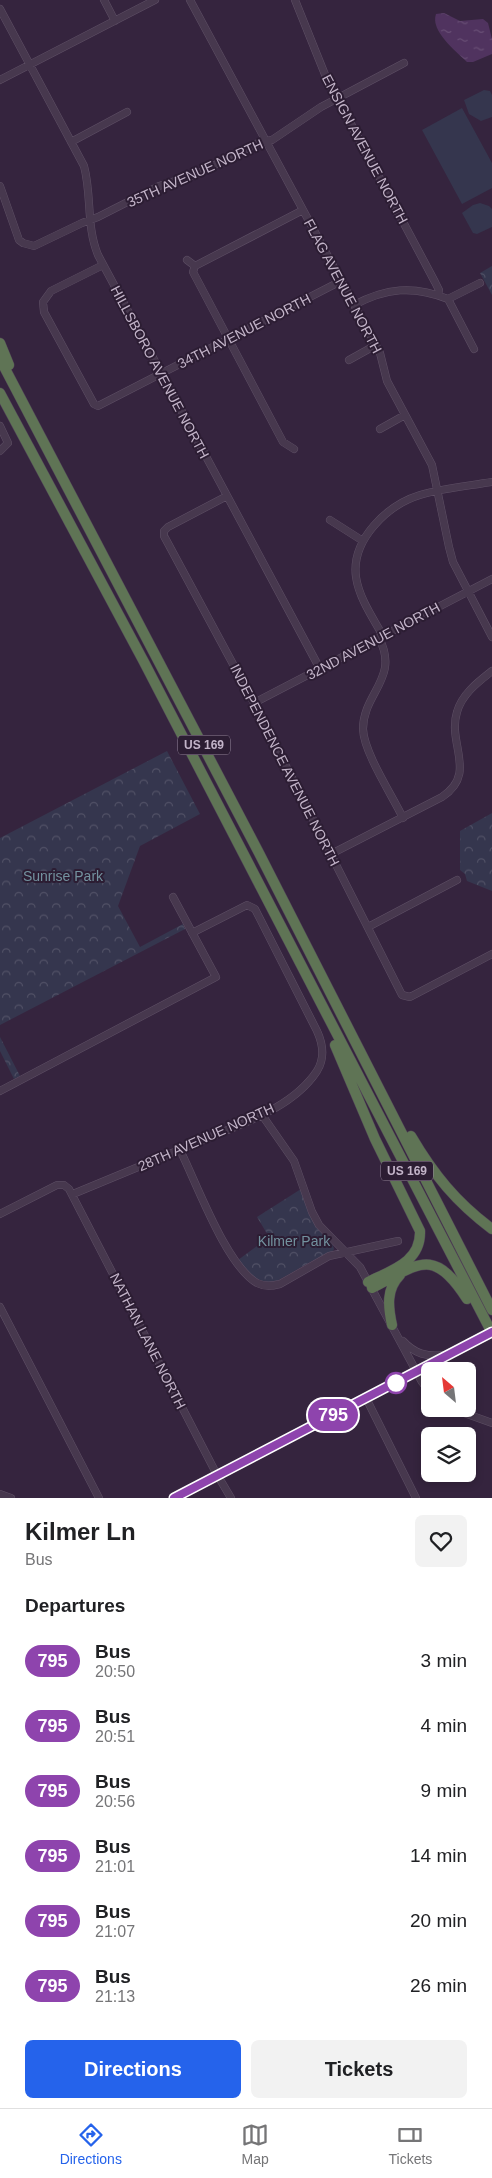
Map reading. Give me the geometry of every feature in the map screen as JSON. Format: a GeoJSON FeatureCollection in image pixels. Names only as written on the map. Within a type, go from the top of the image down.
{"type":"FeatureCollection","features":[{"type":"Feature","properties":{"kind":"highway"},"geometry":{"type":"LineString","coordinates":[[0,343],[33,424]]}},
{"type":"Feature","properties":{"kind":"highway","name":"US 169"},"geometry":{"type":"LineString","coordinates":[[0,359],[164,670],[492,1310]]}},
{"type":"Feature","properties":{"kind":"highway","name":"US 169"},"geometry":{"type":"LineString","coordinates":[[1,395],[144,662],[492,1332]]}},
{"type":"Feature","properties":{"kind":"highway"},"geometry":{"type":"LineString","coordinates":[[323,1009],[329,1033],[375,1140],[420,1231],[420,1242],[416,1252],[410,1259],[370,1285]]}},
{"type":"Feature","properties":{"kind":"highway"},"geometry":{"type":"LineString","coordinates":[[370,1069],[434,1173],[459,1202],[492,1229]]}},
{"type":"Feature","properties":{"kind":"highway"},"geometry":{"type":"LineString","coordinates":[[370,1285],[419,1265],[435,1265],[454,1279],[492,1337]]}},
{"type":"Feature","properties":{"kind":"highway"},"geometry":{"type":"LineString","coordinates":[[394,1330],[390,1295],[397,1278],[405,1271]]}},
{"type":"Feature","properties":{"kind":"street"},"geometry":{"type":"LineString","coordinates":[[104,0],[115,21]]}},
{"type":"Feature","properties":{"kind":"street"},"geometry":{"type":"LineString","coordinates":[[0,80],[155,0]]}},
{"type":"Feature","properties":{"kind":"street","name":"FLAG AVENUE NORTH"},"geometry":{"type":"LineString","coordinates":[[190,0],[380,353],[387,381],[428,455],[438,490],[448,547],[458,573],[492,637]]}},
{"type":"Feature","properties":{"kind":"street","name":"ENSIGN AVENUE NORTH"},"geometry":{"type":"LineString","coordinates":[[295,0],[318,59],[435,282],[439,290],[438,296]]}},
{"type":"Feature","properties":{"kind":"street","name":"HILLSBORO AVENUE NORTH"},"geometry":{"type":"LineString","coordinates":[[0,9],[79,156],[87,177],[88,220],[95,247],[103,265],[320,669]]}},
{"type":"Feature","properties":{"kind":"street","name":"35TH AVENUE NORTH"},"geometry":{"type":"LineString","coordinates":[[88,220],[170,181],[208,169],[266,140],[272,140],[338,98],[404,63]]}},
{"type":"Feature","properties":{"kind":"street"},"geometry":{"type":"LineString","coordinates":[[71,142],[127,112]]}},
{"type":"Feature","properties":{"kind":"street"},"geometry":{"type":"LineString","coordinates":[[0,186],[19,240],[28,245],[39,244],[88,220]]}},
{"type":"Feature","properties":{"kind":"street"},"geometry":{"type":"LineString","coordinates":[[294,449],[283,442],[193,272],[195,266],[303,210]]}},
{"type":"Feature","properties":{"kind":"street"},"geometry":{"type":"LineString","coordinates":[[187,260],[195,266]]}},
{"type":"Feature","properties":{"kind":"street","name":"34TH AVENUE NORTH"},"geometry":{"type":"LineString","coordinates":[[103,265],[47,295],[43,302],[44,312],[94,404],[98,406],[340,281]]}},
{"type":"Feature","properties":{"kind":"street"},"geometry":{"type":"LineString","coordinates":[[354,305],[392,290],[420,291],[448,299],[480,282]]}},
{"type":"Feature","properties":{"kind":"street"},"geometry":{"type":"LineString","coordinates":[[448,299],[474,349]]}},
{"type":"Feature","properties":{"kind":"street"},"geometry":{"type":"LineString","coordinates":[[349,360],[376,345]]}},
{"type":"Feature","properties":{"kind":"street"},"geometry":{"type":"LineString","coordinates":[[380,429],[405,415]]}},
{"type":"Feature","properties":{"kind":"street"},"geometry":{"type":"LineString","coordinates":[[0,426],[8,443],[0,451]]}},
{"type":"Feature","properties":{"kind":"street"},"geometry":{"type":"LineString","coordinates":[[403,818],[369,752],[363,732],[366,713],[386,670],[386,653],[381,637],[362,597],[356,576],[357,555],[363,540],[375,525],[399,504],[438,490],[492,482]]}},
{"type":"Feature","properties":{"kind":"street","name":"INDEPENDENCE AVENUE NORTH"},"geometry":{"type":"LineString","coordinates":[[227,496],[174,524],[164,531],[164,536],[254,703],[402,995],[406,998],[410,997],[492,954]]}},
{"type":"Feature","properties":{"kind":"street"},"geometry":{"type":"LineString","coordinates":[[330,520],[363,540]]}},
{"type":"Feature","properties":{"kind":"street","name":"32ND AVENUE NORTH"},"geometry":{"type":"LineString","coordinates":[[254,703],[492,579]]}},
{"type":"Feature","properties":{"kind":"street"},"geometry":{"type":"LineString","coordinates":[[331,854],[442,797],[455,786],[460,770],[454,731],[457,710],[470,689],[492,672]]}},
{"type":"Feature","properties":{"kind":"street"},"geometry":{"type":"LineString","coordinates":[[368,926],[457,880]]}},
{"type":"Feature","properties":{"kind":"street"},"geometry":{"type":"LineString","coordinates":[[0,1091],[216,977],[173,897]]}},
{"type":"Feature","properties":{"kind":"street","name":"28TH AVENUE NORTH"},"geometry":{"type":"LineString","coordinates":[[73,1194],[262,1115],[298,1092],[318,1070],[323,1053],[317,1031],[255,909],[247,904],[192,933]]}},
{"type":"Feature","properties":{"kind":"street"},"geometry":{"type":"LineString","coordinates":[[262,1115],[294,1161],[312,1212],[319,1225],[360,1266],[421,1378]]}},
{"type":"Feature","properties":{"kind":"street"},"geometry":{"type":"LineString","coordinates":[[180,1150],[223,1240],[236,1261],[257,1282],[267,1286],[280,1284],[316,1262],[346,1252],[398,1241]]}},
{"type":"Feature","properties":{"kind":"street","name":"NATHAN LANE NORTH"},"geometry":{"type":"LineString","coordinates":[[0,1214],[56,1185],[64,1185],[73,1194],[231,1498]]}},
{"type":"Feature","properties":{"kind":"street"},"geometry":{"type":"LineString","coordinates":[[0,1307],[99,1498]]}},
{"type":"Feature","properties":{"kind":"street"},"geometry":{"type":"LineString","coordinates":[[394,1330],[409,1347],[420,1354],[432,1357],[450,1355]]}},
{"type":"Feature","properties":{"kind":"street"},"geometry":{"type":"LineString","coordinates":[[174,1498],[492,1332]]}},
{"type":"Feature","properties":{"kind":"street"},"geometry":{"type":"LineString","coordinates":[[366,1398],[416,1498]]}},
{"type":"Feature","properties":{"kind":"street"},"geometry":{"type":"LineString","coordinates":[[476,1417],[492,1423]]}},
{"type":"Feature","properties":{"kind":"street"},"geometry":{"type":"LineString","coordinates":[[0,1494],[11,1498]]}},
{"type":"Feature","properties":{"kind":"green space"},"geometry":{"type":"Polygon","coordinates":[[[484,90],[490,91],[492,95],[492,117],[481,121],[469,114],[464,100],[484,90]]]}},
{"type":"Feature","properties":{"kind":"green space"},"geometry":{"type":"Polygon","coordinates":[[[462,108],[492,163],[492,188],[462,204],[422,130],[462,108]]]}},
{"type":"Feature","properties":{"kind":"green space"},"geometry":{"type":"Polygon","coordinates":[[[480,203],[492,209],[492,227],[477,234],[473,233],[462,213],[473,205],[480,203]]]}},
{"type":"Feature","properties":{"kind":"green space"},"geometry":{"type":"Polygon","coordinates":[[[492,266],[492,295],[480,273],[492,266]]]}},
{"type":"Feature","properties":{"kind":"green space","name":"Sunrise Park"},"geometry":{"type":"Polygon","coordinates":[[[167,751],[200,814],[140,846],[118,906],[140,947],[183,924],[185,929],[0,1025],[0,838],[167,751]]]}},
{"type":"Feature","properties":{"kind":"green space"},"geometry":{"type":"Polygon","coordinates":[[[492,813],[492,891],[467,881],[465,874],[460,870],[460,831],[492,813]]]}},
{"type":"Feature","properties":{"kind":"green space"},"geometry":{"type":"Polygon","coordinates":[[[0,1037],[20,1076],[14,1079],[0,1051],[0,1037]]]}},
{"type":"Feature","properties":{"kind":"green space","name":"Kilmer Park"},"geometry":{"type":"Polygon","coordinates":[[[301,1189],[312,1219],[331,1242],[334,1249],[277,1281],[265,1282],[260,1280],[250,1274],[238,1260],[269,1237],[257,1217],[301,1189]]]}},
{"type":"Feature","properties":{"kind":"water"},"geometry":{"type":"Polygon","coordinates":[[[444,13],[460,21],[483,19],[488,23],[492,39],[492,54],[473,62],[467,62],[440,34],[435,20],[436,14],[444,13]]]}},
{"type":"Feature","properties":{"kind":"bus line","name":"795"},"geometry":{"type":"LineString","coordinates":[[174,1498],[492,1332]]}}]}
